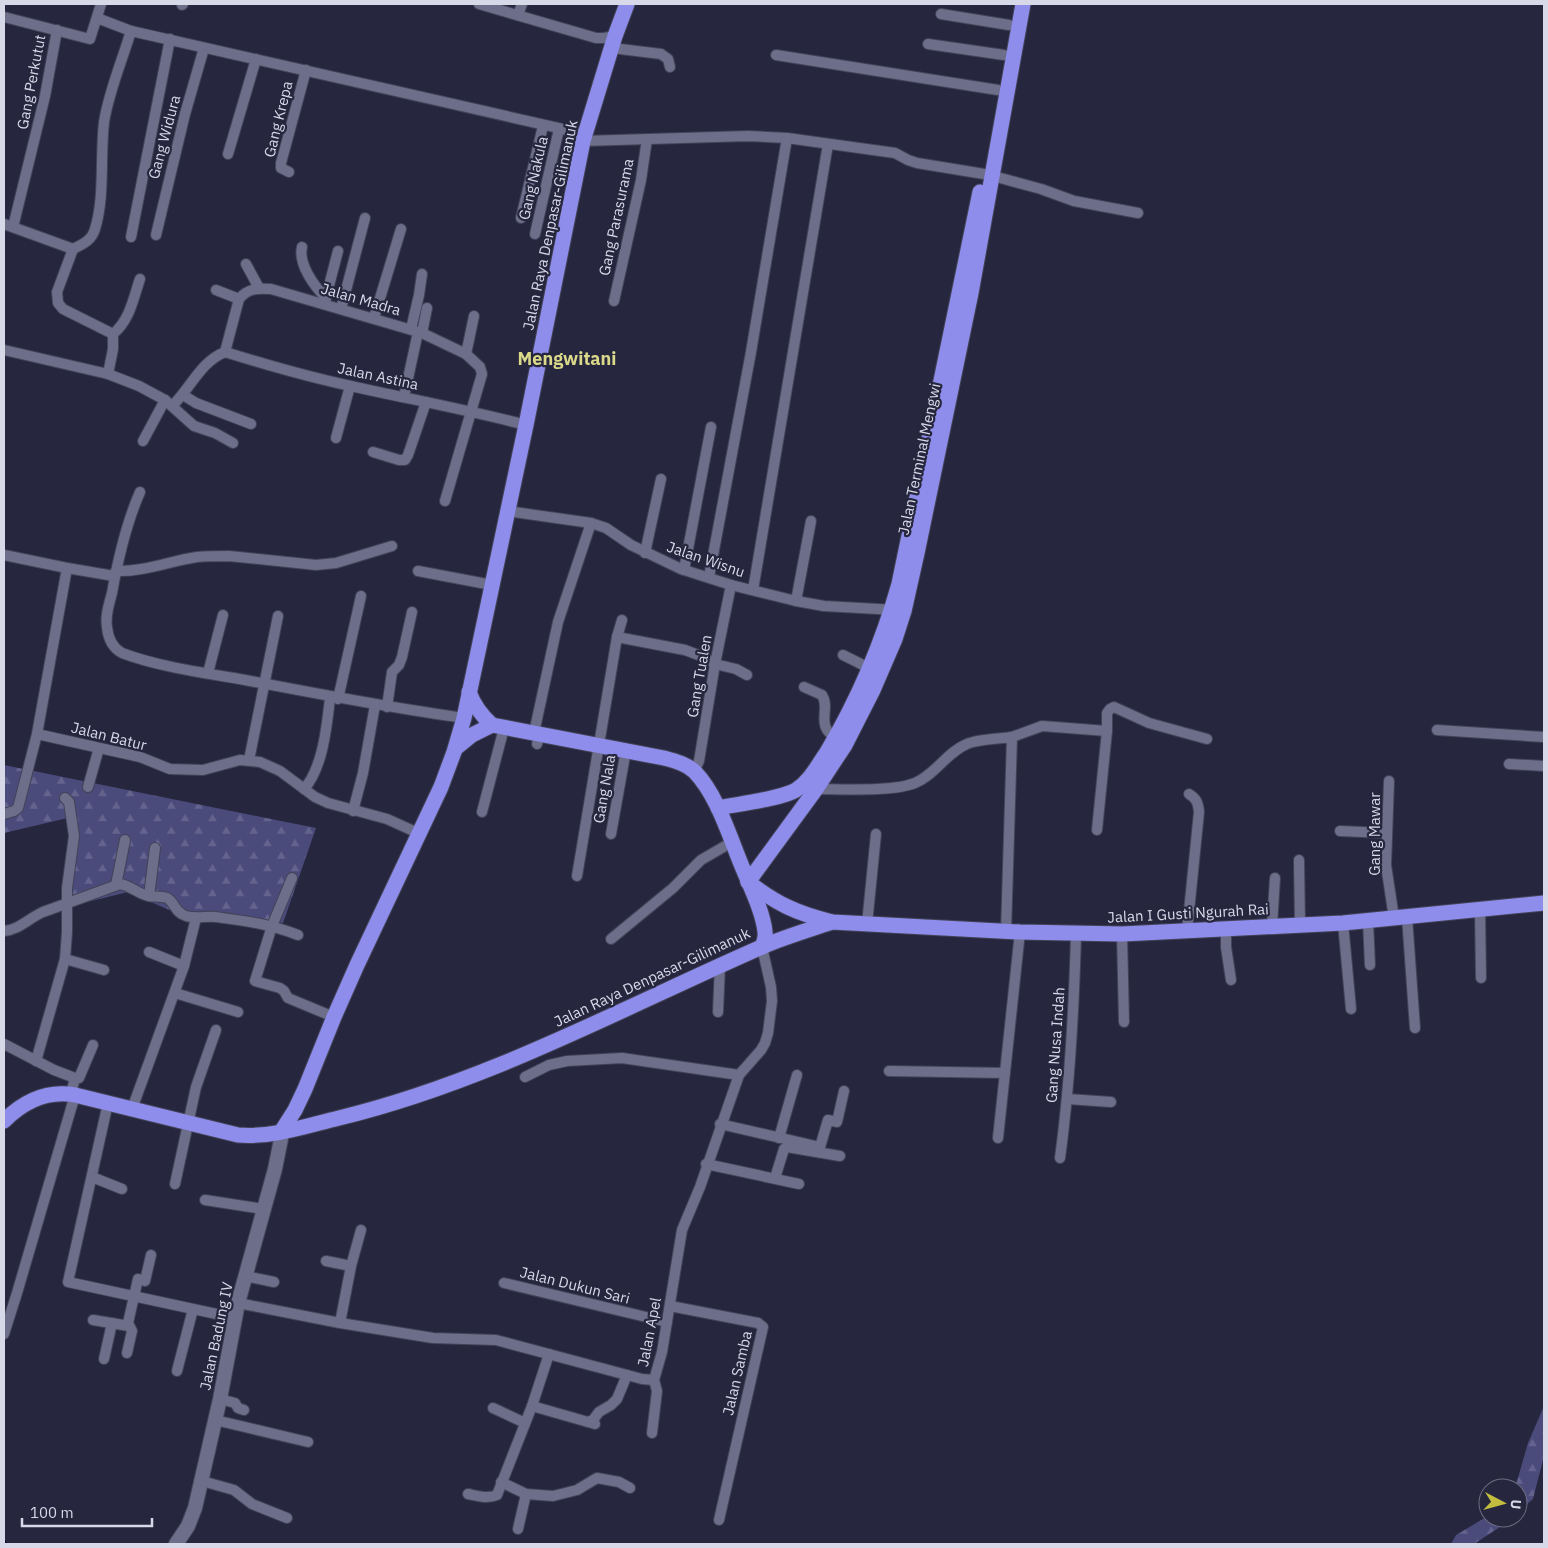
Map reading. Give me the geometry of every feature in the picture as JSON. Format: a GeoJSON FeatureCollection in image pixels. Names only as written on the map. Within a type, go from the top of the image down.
{"type":"FeatureCollection","features":[{"type":"Feature","properties":{"kind":"highway","name":"Jalan Raya Denpasar-Gilimanuk"},"geometry":{"type":"LineString","coordinates":[[281,1132],[295,1110],[305,1089],[334,1017],[441,787],[456,748],[526,425],[584,138],[627,4]]}},
{"type":"Feature","properties":{"kind":"highway","name":"Jalan Terminal Mengwi"},"geometry":{"type":"LineString","coordinates":[[988,175],[998,90],[1013,4]]}},
{"type":"Feature","properties":{"kind":"highway","name":"Jalan Terminal Mengwi"},"geometry":{"type":"LineString","coordinates":[[718,808],[794,791],[815,771],[840,742],[898,610],[922,531],[948,410],[988,175],[1023,4]]}},
{"type":"Feature","properties":{"kind":"highway","name":"Jalan Terminal Mengwi"},"geometry":{"type":"LineString","coordinates":[[748,882],[816,788],[840,742],[876,682],[895,639],[898,610]]}},
{"type":"Feature","properties":{"kind":"highway"},"geometry":{"type":"LineString","coordinates":[[468,692],[482,716],[498,727]]}},
{"type":"Feature","properties":{"kind":"highway","name":"Jalan Raya Denpasar-Gilimanuk"},"geometry":{"type":"LineString","coordinates":[[4,1121],[22,1105],[38,1098],[60,1093],[238,1135],[261,1135],[281,1132],[373,1110],[444,1087],[523,1054],[762,947],[765,936],[763,921],[748,882],[718,808],[706,786],[694,771],[679,762],[626,750],[598,744],[537,737],[498,727]]}},
{"type":"Feature","properties":{"kind":"highway"},"geometry":{"type":"LineString","coordinates":[[456,748],[472,735],[498,727]]}},
{"type":"Feature","properties":{"kind":"highway"},"geometry":{"type":"LineString","coordinates":[[748,882],[797,913],[832,922]]}},
{"type":"Feature","properties":{"kind":"highway","name":"Jalan I Gusti Ngurah Rai"},"geometry":{"type":"LineString","coordinates":[[832,922],[1013,932],[1122,934],[1344,923],[1544,903]]}},
{"type":"Feature","properties":{"kind":"highway"},"geometry":{"type":"LineString","coordinates":[[762,947],[832,922]]}},
{"type":"Feature","properties":{"kind":"highway"},"geometry":{"type":"LineString","coordinates":[[305,1089],[303,1099],[305,1109],[311,1118],[320,1123]]}},
{"type":"Feature","properties":{"kind":"street","name":"Gang Perkutut"},"geometry":{"type":"LineString","coordinates":[[4,17],[90,39],[101,4]]}},
{"type":"Feature","properties":{"kind":"street"},"geometry":{"type":"LineString","coordinates":[[479,4],[596,38],[604,38],[612,46]]}},
{"type":"Feature","properties":{"kind":"street"},"geometry":{"type":"LineString","coordinates":[[518,15],[522,4]]}},
{"type":"Feature","properties":{"kind":"street"},"geometry":{"type":"LineString","coordinates":[[941,14],[1009,25]]}},
{"type":"Feature","properties":{"kind":"street"},"geometry":{"type":"LineString","coordinates":[[97,18],[131,31],[559,129],[584,138],[647,139],[748,136],[787,138],[895,153],[917,163],[988,175],[1041,189],[1074,201],[1138,212]]}},
{"type":"Feature","properties":{"kind":"street","name":"Gang Perkutut"},"geometry":{"type":"LineString","coordinates":[[9,225],[45,96],[56,30]]}},
{"type":"Feature","properties":{"kind":"street"},"geometry":{"type":"LineString","coordinates":[[113,334],[63,309],[58,303],[57,292],[74,249],[86,242],[95,230],[101,187],[104,123],[131,31]]}},
{"type":"Feature","properties":{"kind":"street"},"geometry":{"type":"LineString","coordinates":[[596,38],[606,48],[612,46],[662,54],[668,59],[670,67]]}},
{"type":"Feature","properties":{"kind":"street"},"geometry":{"type":"LineString","coordinates":[[131,236],[170,39]]}},
{"type":"Feature","properties":{"kind":"street"},"geometry":{"type":"LineString","coordinates":[[928,44],[1004,55]]}},
{"type":"Feature","properties":{"kind":"street","name":"Gang Widura"},"geometry":{"type":"LineString","coordinates":[[156,235],[183,122],[204,48]]}},
{"type":"Feature","properties":{"kind":"street"},"geometry":{"type":"LineString","coordinates":[[776,55],[998,90]]}},
{"type":"Feature","properties":{"kind":"street"},"geometry":{"type":"LineString","coordinates":[[228,154],[256,59]]}},
{"type":"Feature","properties":{"kind":"street","name":"Gang Krepa"},"geometry":{"type":"LineString","coordinates":[[289,172],[281,168],[281,163],[306,70]]}},
{"type":"Feature","properties":{"kind":"street"},"geometry":{"type":"LineString","coordinates":[[521,218],[543,126]]}},
{"type":"Feature","properties":{"kind":"street","name":"Gang Nakula"},"geometry":{"type":"LineString","coordinates":[[535,234],[559,129]]}},
{"type":"Feature","properties":{"kind":"street"},"geometry":{"type":"LineString","coordinates":[[709,577],[787,138]]}},
{"type":"Feature","properties":{"kind":"street","name":"Gang Parasurama"},"geometry":{"type":"LineString","coordinates":[[614,301],[641,180],[647,139]]}},
{"type":"Feature","properties":{"kind":"street"},"geometry":{"type":"LineString","coordinates":[[753,590],[828,144]]}},
{"type":"Feature","properties":{"kind":"street"},"geometry":{"type":"LineString","coordinates":[[341,310],[365,218]]}},
{"type":"Feature","properties":{"kind":"street"},"geometry":{"type":"LineString","coordinates":[[9,225],[74,249]]}},
{"type":"Feature","properties":{"kind":"street"},"geometry":{"type":"LineString","coordinates":[[374,318],[401,229]]}},
{"type":"Feature","properties":{"kind":"street"},"geometry":{"type":"LineString","coordinates":[[302,247],[302,258],[309,276],[325,301]]}},
{"type":"Feature","properties":{"kind":"street"},"geometry":{"type":"LineString","coordinates":[[325,301],[338,251]]}},
{"type":"Feature","properties":{"kind":"street"},"geometry":{"type":"LineString","coordinates":[[143,441],[168,403],[183,395],[205,365],[215,356],[225,352],[239,299],[249,290],[259,288],[246,264]]}},
{"type":"Feature","properties":{"kind":"street"},"geometry":{"type":"LineString","coordinates":[[404,397],[417,331],[422,274]]}},
{"type":"Feature","properties":{"kind":"street"},"geometry":{"type":"LineString","coordinates":[[108,374],[113,349],[113,334],[128,316],[140,279]]}},
{"type":"Feature","properties":{"kind":"street","name":"Jalan Madra"},"geometry":{"type":"LineString","coordinates":[[259,288],[325,301],[341,310],[417,331],[466,354],[480,368],[482,374],[472,411]]}},
{"type":"Feature","properties":{"kind":"street"},"geometry":{"type":"LineString","coordinates":[[216,290],[239,299]]}},
{"type":"Feature","properties":{"kind":"street"},"geometry":{"type":"LineString","coordinates":[[417,331],[427,308]]}},
{"type":"Feature","properties":{"kind":"street"},"geometry":{"type":"LineString","coordinates":[[466,354],[474,316]]}},
{"type":"Feature","properties":{"kind":"street"},"geometry":{"type":"LineString","coordinates":[[4,350],[108,374],[139,386],[168,403],[194,426],[216,433],[233,443]]}},
{"type":"Feature","properties":{"kind":"street","name":"Jalan Astina"},"geometry":{"type":"LineString","coordinates":[[225,352],[281,370],[472,411],[526,425]]}},
{"type":"Feature","properties":{"kind":"street"},"geometry":{"type":"LineString","coordinates":[[336,438],[350,386]]}},
{"type":"Feature","properties":{"kind":"street"},"geometry":{"type":"LineString","coordinates":[[183,395],[196,403],[251,424]]}},
{"type":"Feature","properties":{"kind":"street"},"geometry":{"type":"LineString","coordinates":[[373,452],[405,460],[426,402]]}},
{"type":"Feature","properties":{"kind":"street"},"geometry":{"type":"LineString","coordinates":[[445,501],[472,411]]}},
{"type":"Feature","properties":{"kind":"street"},"geometry":{"type":"LineString","coordinates":[[684,570],[711,427]]}},
{"type":"Feature","properties":{"kind":"street"},"geometry":{"type":"LineString","coordinates":[[645,553],[660,479]]}},
{"type":"Feature","properties":{"kind":"street"},"geometry":{"type":"LineString","coordinates":[[140,492],[133,508],[115,574],[107,615],[107,627],[111,642],[116,650],[132,657],[334,698],[387,708],[464,718]]}},
{"type":"Feature","properties":{"kind":"street","name":"Jalan Wisnu"},"geometry":{"type":"LineString","coordinates":[[507,512],[591,523],[606,528],[645,553],[684,570],[731,585],[824,606],[898,610]]}},
{"type":"Feature","properties":{"kind":"street"},"geometry":{"type":"LineString","coordinates":[[796,601],[811,521]]}},
{"type":"Feature","properties":{"kind":"street"},"geometry":{"type":"LineString","coordinates":[[537,737],[558,622],[591,523]]}},
{"type":"Feature","properties":{"kind":"street"},"geometry":{"type":"LineString","coordinates":[[4,557],[115,574],[197,557],[217,556],[316,566],[336,563],[392,546]]}},
{"type":"Feature","properties":{"kind":"street"},"geometry":{"type":"LineString","coordinates":[[4,814],[18,808],[37,734],[67,568]]}},
{"type":"Feature","properties":{"kind":"street"},"geometry":{"type":"LineString","coordinates":[[418,571],[492,584]]}},
{"type":"Feature","properties":{"kind":"street","name":"Gang Tualen"},"geometry":{"type":"LineString","coordinates":[[694,771],[699,761],[703,741],[715,664],[731,585]]}},
{"type":"Feature","properties":{"kind":"street"},"geometry":{"type":"LineString","coordinates":[[304,789],[311,780],[316,767],[361,596]]}},
{"type":"Feature","properties":{"kind":"street"},"geometry":{"type":"LineString","coordinates":[[387,708],[392,672],[399,665],[402,657],[412,612]]}},
{"type":"Feature","properties":{"kind":"street"},"geometry":{"type":"LineString","coordinates":[[208,673],[223,616]]}},
{"type":"Feature","properties":{"kind":"street"},"geometry":{"type":"LineString","coordinates":[[249,760],[278,616]]}},
{"type":"Feature","properties":{"kind":"street"},"geometry":{"type":"LineString","coordinates":[[577,876],[616,637],[622,620]]}},
{"type":"Feature","properties":{"kind":"street"},"geometry":{"type":"LineString","coordinates":[[616,637],[686,650],[715,664],[736,669],[747,675]]}},
{"type":"Feature","properties":{"kind":"street"},"geometry":{"type":"LineString","coordinates":[[843,655],[871,669]]}},
{"type":"Feature","properties":{"kind":"street"},"geometry":{"type":"LineString","coordinates":[[804,687],[822,695],[825,700],[825,724],[827,730],[840,742]]}},
{"type":"Feature","properties":{"kind":"street"},"geometry":{"type":"LineString","coordinates":[[353,811],[363,773],[375,705]]}},
{"type":"Feature","properties":{"kind":"street"},"geometry":{"type":"LineString","coordinates":[[1097,830],[1107,713],[1110,708],[1114,707],[1149,723],[1207,739]]}},
{"type":"Feature","properties":{"kind":"street"},"geometry":{"type":"LineString","coordinates":[[816,788],[873,788],[913,784],[925,778],[956,751],[968,744],[1012,737],[1042,726],[1106,731]]}},
{"type":"Feature","properties":{"kind":"street"},"geometry":{"type":"LineString","coordinates":[[482,812],[498,727]]}},
{"type":"Feature","properties":{"kind":"street"},"geometry":{"type":"LineString","coordinates":[[1437,730],[1544,737]]}},
{"type":"Feature","properties":{"kind":"street","name":"Jalan Batur"},"geometry":{"type":"LineString","coordinates":[[37,734],[140,757],[163,767],[181,770],[212,768],[229,762],[249,760],[280,770],[304,789],[328,803],[387,819],[418,833]]}},
{"type":"Feature","properties":{"kind":"street"},"geometry":{"type":"LineString","coordinates":[[998,1138],[1005,1073],[1013,932],[1012,737]]}},
{"type":"Feature","properties":{"kind":"street"},"geometry":{"type":"LineString","coordinates":[[88,787],[99,748]]}},
{"type":"Feature","properties":{"kind":"street","name":"Gang Nala"},"geometry":{"type":"LineString","coordinates":[[611,834],[626,750]]}},
{"type":"Feature","properties":{"kind":"street"},"geometry":{"type":"LineString","coordinates":[[1509,764],[1544,766]]}},
{"type":"Feature","properties":{"kind":"street","name":"Gang Mawar"},"geometry":{"type":"LineString","coordinates":[[1389,781],[1386,865],[1400,917],[1415,1028]]}},
{"type":"Feature","properties":{"kind":"street"},"geometry":{"type":"LineString","coordinates":[[1186,931],[1198,812],[1196,799],[1189,794]]}},
{"type":"Feature","properties":{"kind":"street"},"geometry":{"type":"LineString","coordinates":[[36,1061],[65,959],[68,874],[74,836],[69,802],[65,798]]}},
{"type":"Feature","properties":{"kind":"street"},"geometry":{"type":"LineString","coordinates":[[1340,831],[1386,833]]}},
{"type":"Feature","properties":{"kind":"street"},"geometry":{"type":"LineString","coordinates":[[867,924],[876,834]]}},
{"type":"Feature","properties":{"kind":"street"},"geometry":{"type":"LineString","coordinates":[[116,885],[125,840]]}},
{"type":"Feature","properties":{"kind":"street"},"geometry":{"type":"LineString","coordinates":[[611,939],[673,888],[701,860],[732,842]]}},
{"type":"Feature","properties":{"kind":"street"},"geometry":{"type":"LineString","coordinates":[[149,896],[156,848]]}},
{"type":"Feature","properties":{"kind":"street"},"geometry":{"type":"LineString","coordinates":[[1299,860],[1300,925]]}},
{"type":"Feature","properties":{"kind":"street"},"geometry":{"type":"LineString","coordinates":[[292,878],[272,926],[255,981],[280,988],[288,998],[334,1017]]}},
{"type":"Feature","properties":{"kind":"street"},"geometry":{"type":"LineString","coordinates":[[1272,926],[1275,878]]}},
{"type":"Feature","properties":{"kind":"street"},"geometry":{"type":"LineString","coordinates":[[4,932],[17,929],[32,917],[120,884],[131,886],[140,893],[149,896],[166,898],[172,903],[177,912],[196,918],[214,916],[272,926],[298,935]]}},
{"type":"Feature","properties":{"kind":"street"},"geometry":{"type":"LineString","coordinates":[[1480,910],[1481,978]]}},
{"type":"Feature","properties":{"kind":"street"},"geometry":{"type":"LineString","coordinates":[[132,1109],[175,993],[196,918]]}},
{"type":"Feature","properties":{"kind":"street"},"geometry":{"type":"LineString","coordinates":[[1368,921],[1370,964]]}},
{"type":"Feature","properties":{"kind":"street"},"geometry":{"type":"LineString","coordinates":[[1344,923],[1351,1009]]}},
{"type":"Feature","properties":{"kind":"street"},"geometry":{"type":"LineString","coordinates":[[1226,929],[1226,947],[1231,980]]}},
{"type":"Feature","properties":{"kind":"street","name":"Gang Nusa Indah"},"geometry":{"type":"LineString","coordinates":[[1060,1158],[1068,1099],[1074,1008],[1076,934]]}},
{"type":"Feature","properties":{"kind":"street"},"geometry":{"type":"LineString","coordinates":[[1122,934],[1124,1022]]}},
{"type":"Feature","properties":{"kind":"street","name":"Jalan Apel"},"geometry":{"type":"LineString","coordinates":[[238,1303],[340,1323],[433,1338],[496,1340],[627,1375],[654,1380],[662,1352],[682,1230],[700,1187],[706,1164],[739,1075],[765,1044],[769,1028],[772,1001],[771,987],[762,947]]}},
{"type":"Feature","properties":{"kind":"street"},"geometry":{"type":"LineString","coordinates":[[149,952],[184,966]]}},
{"type":"Feature","properties":{"kind":"street"},"geometry":{"type":"LineString","coordinates":[[65,959],[104,970]]}},
{"type":"Feature","properties":{"kind":"street"},"geometry":{"type":"LineString","coordinates":[[718,1012],[720,965]]}},
{"type":"Feature","properties":{"kind":"street"},"geometry":{"type":"LineString","coordinates":[[175,993],[238,1012]]}},
{"type":"Feature","properties":{"kind":"street"},"geometry":{"type":"LineString","coordinates":[[175,1184],[196,1087],[216,1030]]}},
{"type":"Feature","properties":{"kind":"street"},"geometry":{"type":"LineString","coordinates":[[4,1044],[36,1061],[75,1078],[79,1078],[93,1045]]}},
{"type":"Feature","properties":{"kind":"street"},"geometry":{"type":"LineString","coordinates":[[524,1077],[549,1065],[622,1058],[739,1075]]}},
{"type":"Feature","properties":{"kind":"street"},"geometry":{"type":"LineString","coordinates":[[889,1071],[1005,1073]]}},
{"type":"Feature","properties":{"kind":"street"},"geometry":{"type":"LineString","coordinates":[[778,1138],[797,1075]]}},
{"type":"Feature","properties":{"kind":"street"},"geometry":{"type":"LineString","coordinates":[[4,1334],[6,1318],[73,1095],[75,1078]]}},
{"type":"Feature","properties":{"kind":"street"},"geometry":{"type":"LineString","coordinates":[[720,1124],[820,1147],[828,1120],[837,1122],[844,1092]]}},
{"type":"Feature","properties":{"kind":"street"},"geometry":{"type":"LineString","coordinates":[[1068,1099],[1110,1102]]}},
{"type":"Feature","properties":{"kind":"street"},"geometry":{"type":"LineString","coordinates":[[108,1103],[68,1282],[235,1318]]}},
{"type":"Feature","properties":{"kind":"street","name":"Jalan Badung IV"},"geometry":{"type":"LineString","coordinates":[[176,1544],[188,1526],[202,1481],[238,1303],[276,1162],[281,1132]]}},
{"type":"Feature","properties":{"kind":"street"},"geometry":{"type":"LineString","coordinates":[[776,1178],[784,1149],[787,1147],[840,1156]]}},
{"type":"Feature","properties":{"kind":"street"},"geometry":{"type":"LineString","coordinates":[[706,1164],[799,1184]]}},
{"type":"Feature","properties":{"kind":"street"},"geometry":{"type":"LineString","coordinates":[[92,1177],[122,1189]]}},
{"type":"Feature","properties":{"kind":"street"},"geometry":{"type":"LineString","coordinates":[[205,1200],[263,1210]]}},
{"type":"Feature","properties":{"kind":"street"},"geometry":{"type":"LineString","coordinates":[[340,1323],[351,1266],[361,1230]]}},
{"type":"Feature","properties":{"kind":"street"},"geometry":{"type":"LineString","coordinates":[[127,1353],[132,1331],[129,1326],[129,1320],[134,1295],[138,1279],[145,1281],[151,1255]]}},
{"type":"Feature","properties":{"kind":"street"},"geometry":{"type":"LineString","coordinates":[[326,1261],[351,1266]]}},
{"type":"Feature","properties":{"kind":"street"},"geometry":{"type":"LineString","coordinates":[[245,1276],[274,1282]]}},
{"type":"Feature","properties":{"kind":"street","name":"Jalan Dukun Sari"},"geometry":{"type":"LineString","coordinates":[[504,1283],[667,1322]]}},
{"type":"Feature","properties":{"kind":"street","name":"Jalan Samba"},"geometry":{"type":"LineString","coordinates":[[670,1306],[758,1323],[763,1327],[719,1520]]}},
{"type":"Feature","properties":{"kind":"street"},"geometry":{"type":"LineString","coordinates":[[177,1372],[193,1309]]}},
{"type":"Feature","properties":{"kind":"street"},"geometry":{"type":"LineString","coordinates":[[93,1320],[129,1326]]}},
{"type":"Feature","properties":{"kind":"street"},"geometry":{"type":"LineString","coordinates":[[104,1359],[112,1323]]}},
{"type":"Feature","properties":{"kind":"street"},"geometry":{"type":"LineString","coordinates":[[468,1494],[484,1497],[496,1496],[532,1406],[549,1354]]}},
{"type":"Feature","properties":{"kind":"street"},"geometry":{"type":"LineString","coordinates":[[532,1406],[591,1423],[599,1412],[617,1399],[627,1375]]}},
{"type":"Feature","properties":{"kind":"street"},"geometry":{"type":"LineString","coordinates":[[652,1433],[657,1391],[654,1380]]}},
{"type":"Feature","properties":{"kind":"street"},"geometry":{"type":"LineString","coordinates":[[220,1399],[235,1403],[238,1408],[244,1410]]}},
{"type":"Feature","properties":{"kind":"street"},"geometry":{"type":"LineString","coordinates":[[493,1408],[525,1423]]}},
{"type":"Feature","properties":{"kind":"street"},"geometry":{"type":"LineString","coordinates":[[215,1420],[308,1442]]}},
{"type":"Feature","properties":{"kind":"street"},"geometry":{"type":"LineString","coordinates":[[503,1478],[526,1494],[543,1496],[578,1490],[597,1478],[619,1482],[630,1488]]}},
{"type":"Feature","properties":{"kind":"street"},"geometry":{"type":"LineString","coordinates":[[202,1481],[234,1490],[252,1504],[287,1518]]}},
{"type":"Feature","properties":{"kind":"street"},"geometry":{"type":"LineString","coordinates":[[518,1529],[526,1494]]}},
{"type":"Feature","properties":{"kind":"green space"},"geometry":{"type":"Polygon","coordinates":[[[4,765],[316,828],[283,923],[176,913],[128,892],[67,907],[65,861],[72,817],[4,833],[4,765]]]}},
{"type":"Feature","properties":{"kind":"green space"},"geometry":{"type":"Polygon","coordinates":[[[1544,1406],[1544,1456],[1533,1499],[1528,1503],[1528,1478],[1518,1478],[1528,1443],[1544,1406]]]}},
{"type":"Feature","properties":{"kind":"green space"},"geometry":{"type":"Polygon","coordinates":[[[1478,1522],[1478,1528],[1498,1528],[1474,1544],[1451,1544],[1456,1535],[1478,1522]]]}},
{"type":"Feature","properties":{"kind":"district","name":"Mengwitani"},"geometry":{"type":"Point","coordinates":[567,358]}}]}
